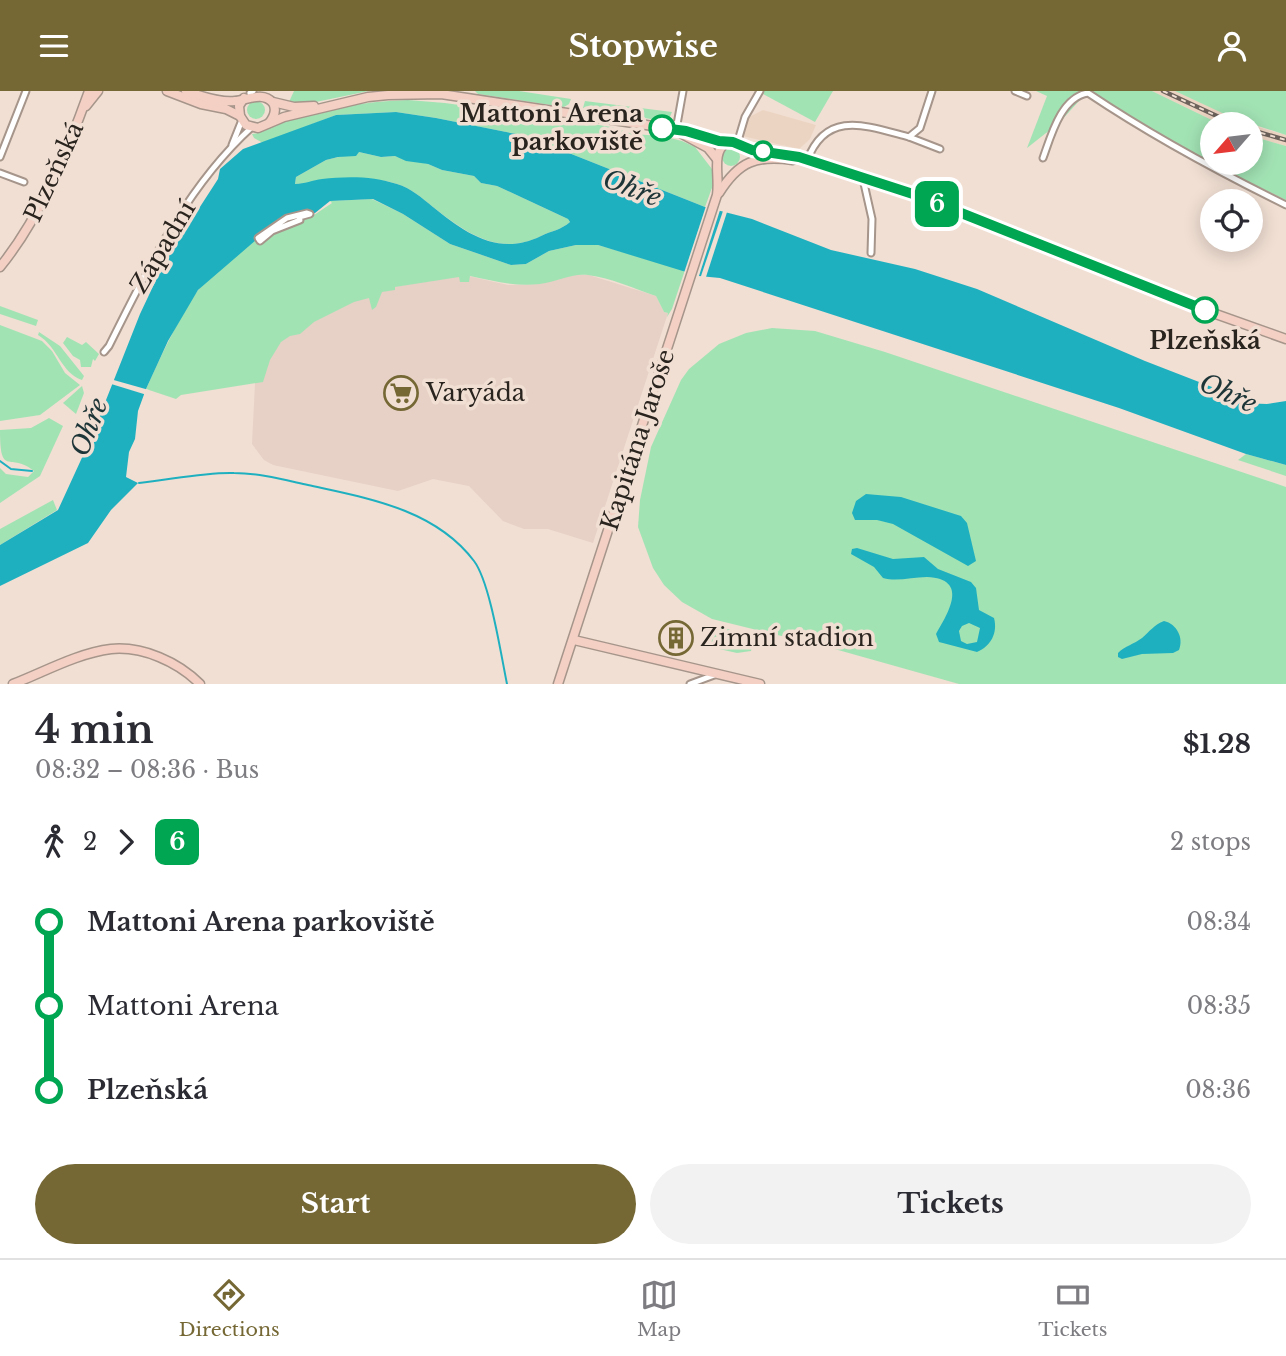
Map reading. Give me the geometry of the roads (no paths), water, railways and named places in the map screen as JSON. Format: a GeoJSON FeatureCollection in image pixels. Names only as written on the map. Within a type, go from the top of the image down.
{"type":"FeatureCollection","features":[{"type":"Feature","properties":{"kind":"street"},"geometry":{"type":"LineString","coordinates":[[0,157],[26,91]]}},
{"type":"Feature","properties":{"kind":"street","name":"Plzeňská"},"geometry":{"type":"LineString","coordinates":[[0,267],[22,239],[89,91]]}},
{"type":"Feature","properties":{"kind":"street","name":"Plzeňská"},"geometry":{"type":"LineString","coordinates":[[82,111],[98,91]]}},
{"type":"Feature","properties":{"kind":"street"},"geometry":{"type":"LineString","coordinates":[[167,91],[201,104],[226,109],[252,127],[264,127],[284,117],[338,103]]}},
{"type":"Feature","properties":{"kind":"street"},"geometry":{"type":"LineString","coordinates":[[186,91],[235,101],[249,94],[262,93],[294,107],[388,95],[441,94],[676,130],[789,155],[916,195],[1165,296],[1286,339]]}},
{"type":"Feature","properties":{"kind":"street"},"geometry":{"type":"LineString","coordinates":[[676,130],[683,91]]}},
{"type":"Feature","properties":{"kind":"street"},"geometry":{"type":"LineString","coordinates":[[739,168],[745,157],[740,146],[745,117],[760,91]]}},
{"type":"Feature","properties":{"kind":"street"},"geometry":{"type":"LineString","coordinates":[[909,137],[920,128],[932,91]]}},
{"type":"Feature","properties":{"kind":"street"},"geometry":{"type":"LineString","coordinates":[[1014,91],[1027,96]]}},
{"type":"Feature","properties":{"kind":"street"},"geometry":{"type":"LineString","coordinates":[[1043,158],[1058,119],[1075,99],[1088,93],[1140,128],[1194,159],[1286,205]]}},
{"type":"Feature","properties":{"kind":"street","name":"Západní"},"geometry":{"type":"LineString","coordinates":[[231,148],[241,118],[239,106],[249,94]]}},
{"type":"Feature","properties":{"kind":"street"},"geometry":{"type":"LineString","coordinates":[[269,123],[275,112],[270,97]]}},
{"type":"Feature","properties":{"kind":"street"},"geometry":{"type":"LineString","coordinates":[[807,161],[816,140],[829,130],[844,125],[868,127],[909,137],[940,149]]}},
{"type":"Feature","properties":{"kind":"street","name":"Západní"},"geometry":{"type":"LineString","coordinates":[[104,352],[160,243],[209,173],[252,127]]}},
{"type":"Feature","properties":{"kind":"street"},"geometry":{"type":"LineString","coordinates":[[676,130],[708,148],[725,170],[764,159],[807,161]]}},
{"type":"Feature","properties":{"kind":"street"},"geometry":{"type":"LineString","coordinates":[[717,160],[719,149],[726,142]]}},
{"type":"Feature","properties":{"kind":"street","name":"Kapitána Jaroše"},"geometry":{"type":"LineString","coordinates":[[558,684],[718,195],[717,160]]}},
{"type":"Feature","properties":{"kind":"street","name":"Kapitána Jaroše"},"geometry":{"type":"LineString","coordinates":[[718,195],[739,168]]}},
{"type":"Feature","properties":{"kind":"street"},"geometry":{"type":"LineString","coordinates":[[0,173],[24,183]]}},
{"type":"Feature","properties":{"kind":"street"},"geometry":{"type":"LineString","coordinates":[[863,179],[872,219],[872,253]]}},
{"type":"Feature","properties":{"kind":"street"},"geometry":{"type":"LineString","coordinates":[[310,213],[272,231],[260,241],[258,238],[270,228],[287,218],[310,213]]}},
{"type":"Feature","properties":{"kind":"street"},"geometry":{"type":"LineString","coordinates":[[574,640],[760,684]]}},
{"type":"Feature","properties":{"kind":"street"},"geometry":{"type":"LineString","coordinates":[[13,684],[85,656],[114,649],[142,652],[169,661],[200,684]]}},
{"type":"Feature","properties":{"kind":"street"},"geometry":{"type":"LineString","coordinates":[[690,684],[718,674]]}},
{"type":"Feature","properties":{"kind":"water","name":"Ohře"},"geometry":{"type":"Polygon","coordinates":[[[396,112],[526,136],[705,207],[752,219],[831,250],[915,269],[977,289],[1212,387],[1240,403],[1267,404],[1286,401],[1286,465],[1246,454],[1119,408],[720,278],[699,276],[598,245],[576,245],[549,251],[526,264],[511,265],[450,244],[403,214],[373,199],[330,201],[315,213],[287,218],[270,228],[198,290],[168,341],[138,411],[126,477],[138,483],[111,510],[88,543],[0,586],[0,545],[58,510],[165,261],[218,179],[220,169],[243,149],[336,115],[396,112]],[[359,152],[356,156],[326,160],[296,177],[295,184],[341,177],[388,181],[412,191],[470,233],[497,243],[526,242],[560,229],[570,222],[497,186],[481,183],[474,176],[406,161],[395,156],[381,157],[359,152]]]}},
{"type":"Feature","properties":{"kind":"water"},"geometry":{"type":"Polygon","coordinates":[[[866,494],[901,497],[961,516],[967,523],[976,561],[968,566],[893,524],[877,520],[855,520],[852,513],[856,501],[866,494]]]}},
{"type":"Feature","properties":{"kind":"water"},"geometry":{"type":"Polygon","coordinates":[[[857,548],[893,559],[924,557],[938,569],[971,582],[976,588],[979,610],[994,618],[995,629],[990,643],[977,652],[939,642],[936,634],[952,598],[952,590],[948,584],[940,579],[927,577],[883,578],[874,567],[851,554],[852,549],[857,548]],[[969,623],[962,626],[959,631],[961,641],[967,644],[977,642],[980,628],[969,623]]]}},
{"type":"Feature","properties":{"kind":"water"},"geometry":{"type":"Polygon","coordinates":[[[1164,621],[1173,625],[1178,632],[1181,641],[1179,650],[1122,659],[1118,657],[1118,653],[1164,621]]]}},
{"type":"Feature","properties":{"kind":"waterway"},"geometry":{"type":"LineString","coordinates":[[0,461],[11,469],[32,471]]}},
{"type":"Feature","properties":{"kind":"waterway"},"geometry":{"type":"LineString","coordinates":[[139,483],[210,474],[253,474],[376,501],[420,518],[458,543],[480,571],[494,619],[507,684]]}},
{"type":"Feature","properties":{"kind":"railway"},"geometry":{"type":"LineString","coordinates":[[1163,91],[1208,112]]}},
{"type":"Feature","properties":{"kind":"railway"},"geometry":{"type":"LineString","coordinates":[[1264,134],[1286,140]]}},
{"type":"Feature","properties":{"kind":"place","name":"Mattoni Arena parkoviště"},"geometry":{"type":"Point","coordinates":[662,128]}},
{"type":"Feature","properties":{"kind":"place","name":"Plzeňská"},"geometry":{"type":"Point","coordinates":[1205,310]}},
{"type":"Feature","properties":{"kind":"place","name":"Varyáda"},"geometry":{"type":"Point","coordinates":[401,393]}},
{"type":"Feature","properties":{"kind":"place","name":"Zimní stadion"},"geometry":{"type":"Point","coordinates":[676,638]}}]}
